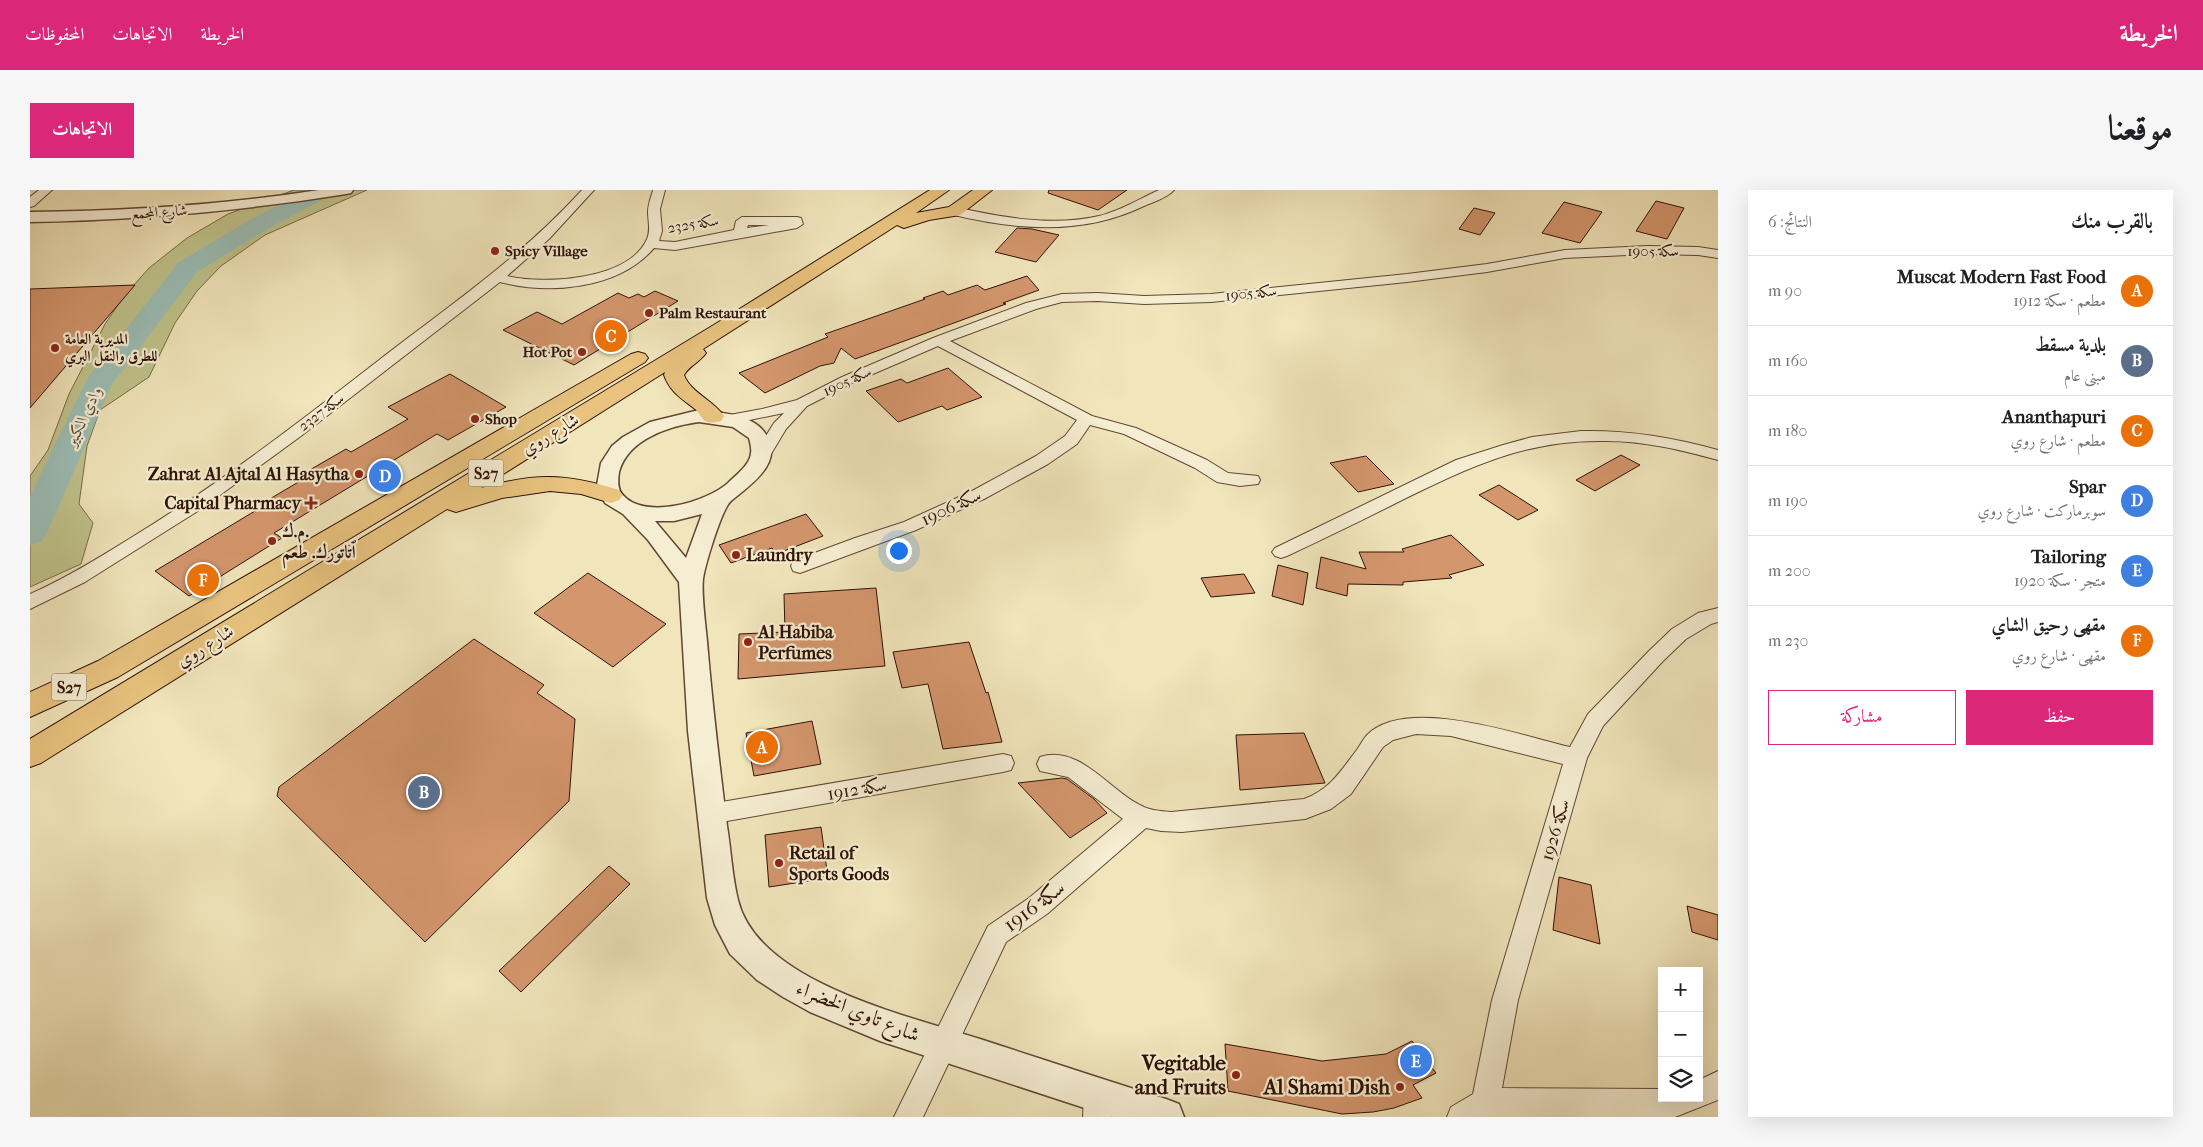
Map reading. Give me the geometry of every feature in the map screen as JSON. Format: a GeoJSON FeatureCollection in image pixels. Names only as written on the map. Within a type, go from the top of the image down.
{"type":"FeatureCollection","features":[{"type":"Feature","properties":{"kind":"main road","name":"شارع روي"},"geometry":{"type":"LineString","coordinates":[[30,705],[108,669],[460,464],[696,323],[912,190]]}},
{"type":"Feature","properties":{"kind":"main road","name":"شارع روي"},"geometry":{"type":"LineString","coordinates":[[30,754],[724,327],[941,190]]}},
{"type":"Feature","properties":{"kind":"main road"},"geometry":{"type":"LineString","coordinates":[[831,259],[865,244],[910,220],[954,211],[984,190]]}},
{"type":"Feature","properties":{"kind":"main road"},"geometry":{"type":"LineString","coordinates":[[721,418],[682,391],[676,384],[674,374],[680,364],[710,343],[724,327]]}},
{"type":"Feature","properties":{"kind":"main road"},"geometry":{"type":"LineString","coordinates":[[369,544],[428,515],[470,498],[506,488],[541,484],[581,486],[611,495]]}},
{"type":"Feature","properties":{"kind":"main road"},"geometry":{"type":"LineString","coordinates":[[30,689],[108,669]]}},
{"type":"Feature","properties":{"kind":"street"},"geometry":{"type":"LineString","coordinates":[[30,203],[46,190]]}},
{"type":"Feature","properties":{"kind":"street","name":"شارع المجمع"},"geometry":{"type":"LineString","coordinates":[[30,217],[115,215],[229,207],[346,190]]}},
{"type":"Feature","properties":{"kind":"street","name":"سكة 2327"},"geometry":{"type":"LineString","coordinates":[[30,602],[87,573],[177,519],[320,414],[537,244],[571,211],[588,190]]}},
{"type":"Feature","properties":{"kind":"street"},"geometry":{"type":"LineString","coordinates":[[496,277],[524,283],[578,282],[620,270],[643,254],[651,244],[657,221],[654,211],[659,190]]}},
{"type":"Feature","properties":{"kind":"street"},"geometry":{"type":"LineString","coordinates":[[954,211],[1021,223],[1090,220],[1119,213],[1168,190]]}},
{"type":"Feature","properties":{"kind":"street","name":"سكة 2325"},"geometry":{"type":"LineString","coordinates":[[651,244],[675,246],[740,233]]}},
{"type":"Feature","properties":{"kind":"street","name":"سكة 1905"},"geometry":{"type":"LineString","coordinates":[[721,418],[763,414],[802,403],[847,380],[938,341],[1031,306],[1062,298],[1098,297],[1144,300],[1211,298],[1488,268],[1573,253],[1648,250],[1698,251],[1718,254]]}},
{"type":"Feature","properties":{"kind":"street"},"geometry":{"type":"LineString","coordinates":[[938,341],[1086,419],[1130,431],[1201,464],[1223,478],[1240,481],[1252,480]]}},
{"type":"Feature","properties":{"kind":"street","name":"سكة 1905"},"geometry":{"type":"LineString","coordinates":[[762,455],[780,426],[802,403]]}},
{"type":"Feature","properties":{"kind":"street"},"geometry":{"type":"LineString","coordinates":[[631,510],[664,515],[690,510],[719,500],[745,481],[762,455],[763,444],[755,431],[721,418],[684,418],[643,433],[628,443],[609,468],[608,488],[616,502],[631,510],[656,535],[691,581]]}},
{"type":"Feature","properties":{"kind":"street","name":"سكة 1906"},"geometry":{"type":"LineString","coordinates":[[800,566],[861,542],[910,526],[978,495],[1042,460],[1071,440],[1086,419]]}},
{"type":"Feature","properties":{"kind":"street"},"geometry":{"type":"LineString","coordinates":[[1281,552],[1462,464],[1492,452],[1539,440],[1590,435],[1628,437],[1663,441],[1718,455]]}},
{"type":"Feature","properties":{"kind":"street","name":"شارع تاوي الخضراء"},"geometry":{"type":"LineString","coordinates":[[719,500],[704,535],[691,581],[701,731],[722,898],[730,924],[745,948],[789,983],[850,1012],[944,1044],[1098,1106],[1166,1117]]}},
{"type":"Feature","properties":{"kind":"street","name":"سكة 1926"},"geometry":{"type":"LineString","coordinates":[[1483,1110],[1505,1000],[1576,758],[1595,720],[1656,656],[1679,634],[1705,618],[1718,615]]}},
{"type":"Feature","properties":{"kind":"street"},"geometry":{"type":"LineString","coordinates":[[1048,764],[1067,766],[1077,770],[1116,803],[1142,817],[1171,822],[1305,809],[1323,802],[1343,787],[1366,751],[1375,741],[1387,733],[1416,725],[1450,727],[1576,758]]}},
{"type":"Feature","properties":{"kind":"street","name":"سكة 1912"},"geometry":{"type":"LineString","coordinates":[[710,814],[1003,763]]}},
{"type":"Feature","properties":{"kind":"street","name":"سكة 1916"},"geometry":{"type":"LineString","coordinates":[[908,1117],[997,934],[1038,906],[1142,817]]}},
{"type":"Feature","properties":{"kind":"street"},"geometry":{"type":"LineString","coordinates":[[1460,1117],[1483,1110],[1687,1103],[1718,1085]]}},
{"type":"Feature","properties":{"kind":"green space"},"geometry":{"type":"Polygon","coordinates":[[[294,190],[367,190],[265,235],[221,266],[197,291],[175,323],[149,377],[100,410],[87,446],[79,504],[93,523],[81,564],[30,587],[30,476],[48,450],[69,394],[105,324],[125,295],[149,268],[187,238],[228,214],[294,190]]]}},
{"type":"Feature","properties":{"kind":"building"},"geometry":{"type":"Polygon","coordinates":[[[1049,190],[1127,190],[1098,210],[1048,193],[1049,190]]]}},
{"type":"Feature","properties":{"kind":"building"},"geometry":{"type":"Polygon","coordinates":[[[1656,201],[1684,208],[1667,239],[1636,231],[1656,201]]]}},
{"type":"Feature","properties":{"kind":"building"},"geometry":{"type":"Polygon","coordinates":[[[1564,202],[1602,212],[1580,243],[1542,233],[1564,202]]]}},
{"type":"Feature","properties":{"kind":"building"},"geometry":{"type":"Polygon","coordinates":[[[1474,208],[1495,213],[1480,235],[1459,229],[1474,208]]]}},
{"type":"Feature","properties":{"kind":"building"},"geometry":{"type":"Polygon","coordinates":[[[1017,228],[1059,235],[1036,262],[995,252],[1017,228]]]}},
{"type":"Feature","properties":{"kind":"building"},"geometry":{"type":"Polygon","coordinates":[[[1027,276],[1039,290],[1003,303],[1006,304],[855,359],[841,348],[834,363],[820,366],[765,393],[739,373],[828,337],[825,334],[943,291],[948,295],[977,285],[985,290],[1027,276]]]}},
{"type":"Feature","properties":{"kind":"building","name":"المديرية العامة للطرق والنقل البري"},"geometry":{"type":"Polygon","coordinates":[[[135,285],[30,408],[30,289],[135,285]]]}},
{"type":"Feature","properties":{"kind":"building"},"geometry":{"type":"Polygon","coordinates":[[[655,291],[678,301],[574,365],[503,330],[537,312],[562,324],[618,293],[629,298],[638,294],[644,297],[655,291]]]}},
{"type":"Feature","properties":{"kind":"building"},"geometry":{"type":"Polygon","coordinates":[[[948,368],[982,397],[947,410],[942,406],[898,422],[866,391],[901,379],[907,383],[948,368]]]}},
{"type":"Feature","properties":{"kind":"building"},"geometry":{"type":"Polygon","coordinates":[[[450,374],[506,407],[448,440],[437,434],[274,533],[282,538],[189,596],[155,571],[270,502],[268,500],[312,474],[308,471],[346,449],[351,452],[408,419],[388,407],[450,374]]]}},
{"type":"Feature","properties":{"kind":"building"},"geometry":{"type":"Polygon","coordinates":[[[1621,455],[1640,465],[1595,491],[1576,480],[1621,455]]]}},
{"type":"Feature","properties":{"kind":"building"},"geometry":{"type":"Polygon","coordinates":[[[1366,456],[1394,484],[1358,492],[1330,463],[1366,456]]]}},
{"type":"Feature","properties":{"kind":"building"},"geometry":{"type":"Polygon","coordinates":[[[1499,485],[1538,510],[1518,520],[1479,495],[1499,485]]]}},
{"type":"Feature","properties":{"kind":"building"},"geometry":{"type":"Polygon","coordinates":[[[806,514],[823,536],[776,554],[772,548],[731,563],[719,545],[806,514]]]}},
{"type":"Feature","properties":{"kind":"building"},"geometry":{"type":"Polygon","coordinates":[[[1451,535],[1484,565],[1449,575],[1452,578],[1403,582],[1403,585],[1348,584],[1347,596],[1316,588],[1321,557],[1366,569],[1359,552],[1404,552],[1402,549],[1451,535]]]}},
{"type":"Feature","properties":{"kind":"building"},"geometry":{"type":"Polygon","coordinates":[[[1278,565],[1308,573],[1303,605],[1272,596],[1278,565]]]}},
{"type":"Feature","properties":{"kind":"building"},"geometry":{"type":"Polygon","coordinates":[[[588,573],[666,624],[613,667],[534,613],[588,573]]]}},
{"type":"Feature","properties":{"kind":"building"},"geometry":{"type":"Polygon","coordinates":[[[1244,574],[1255,593],[1211,597],[1201,578],[1244,574]]]}},
{"type":"Feature","properties":{"kind":"building"},"geometry":{"type":"Polygon","coordinates":[[[876,588],[885,666],[738,679],[739,634],[785,632],[784,594],[876,588]]]}},
{"type":"Feature","properties":{"kind":"building"},"geometry":{"type":"Polygon","coordinates":[[[474,639],[544,685],[537,693],[575,719],[569,801],[425,942],[277,796],[279,787],[474,639]]]}},
{"type":"Feature","properties":{"kind":"building"},"geometry":{"type":"Polygon","coordinates":[[[969,642],[986,693],[988,692],[1002,742],[943,749],[928,684],[902,688],[893,652],[969,642]]]}},
{"type":"Feature","properties":{"kind":"building"},"geometry":{"type":"Polygon","coordinates":[[[812,721],[821,764],[754,776],[746,733],[812,721]]]}},
{"type":"Feature","properties":{"kind":"building"},"geometry":{"type":"Polygon","coordinates":[[[1304,733],[1325,783],[1240,790],[1236,735],[1304,733]]]}},
{"type":"Feature","properties":{"kind":"building"},"geometry":{"type":"Polygon","coordinates":[[[1067,779],[1094,799],[1107,813],[1070,838],[1018,783],[1067,779]]]}},
{"type":"Feature","properties":{"kind":"building"},"geometry":{"type":"Polygon","coordinates":[[[821,827],[828,878],[769,887],[765,835],[821,827]]]}},
{"type":"Feature","properties":{"kind":"building"},"geometry":{"type":"Polygon","coordinates":[[[609,866],[630,884],[521,992],[499,971],[609,866]]]}},
{"type":"Feature","properties":{"kind":"building"},"geometry":{"type":"Polygon","coordinates":[[[1559,877],[1591,885],[1600,944],[1553,930],[1559,877]]]}},
{"type":"Feature","properties":{"kind":"building"},"geometry":{"type":"Polygon","coordinates":[[[1687,906],[1718,915],[1718,940],[1692,932],[1687,906]]]}},
{"type":"Feature","properties":{"kind":"building"},"geometry":{"type":"Polygon","coordinates":[[[1412,1041],[1436,1073],[1413,1085],[1422,1098],[1394,1108],[1373,1112],[1342,1114],[1228,1091],[1225,1044],[1322,1061],[1386,1054],[1412,1041]]]}},
{"type":"Feature","properties":{"kind":"waterway","name":"وادي الكبير"},"geometry":{"type":"LineString","coordinates":[[30,533],[98,383],[188,267],[256,226],[323,190]]}},
{"type":"Feature","properties":{"kind":"place","name":"Spicy Village"},"geometry":{"type":"Point","coordinates":[495,251]}},
{"type":"Feature","properties":{"kind":"place","name":"Palm Restaurant"},"geometry":{"type":"Point","coordinates":[649,313]}},
{"type":"Feature","properties":{"kind":"place","name":"Ananthapuri"},"geometry":{"type":"Point","coordinates":[611,336]}},
{"type":"Feature","properties":{"kind":"place","name":"المديرية العامة للطرق والنقل البري"},"geometry":{"type":"Point","coordinates":[55,348]}},
{"type":"Feature","properties":{"kind":"place","name":"Hot Pot"},"geometry":{"type":"Point","coordinates":[582,352]}},
{"type":"Feature","properties":{"kind":"place","name":"Shop"},"geometry":{"type":"Point","coordinates":[475,419]}},
{"type":"Feature","properties":{"kind":"place","name":"Zahrat Al Ajtal Al Hasytha"},"geometry":{"type":"Point","coordinates":[359,474]}},
{"type":"Feature","properties":{"kind":"place","name":"Spar"},"geometry":{"type":"Point","coordinates":[385,476]}},
{"type":"Feature","properties":{"kind":"place","name":"Capital Pharmacy"},"geometry":{"type":"Point","coordinates":[311,503]}},
{"type":"Feature","properties":{"kind":"place","name":"م.ك. ٱتاتورك. طعم"},"geometry":{"type":"Point","coordinates":[272,541]}},
{"type":"Feature","properties":{"kind":"place","name":"Laundry"},"geometry":{"type":"Point","coordinates":[736,555]}},
{"type":"Feature","properties":{"kind":"place","name":"مقهى رحيق الشاي"},"geometry":{"type":"Point","coordinates":[203,580]}},
{"type":"Feature","properties":{"kind":"place","name":"Al Habiba Perfumes"},"geometry":{"type":"Point","coordinates":[748,642]}},
{"type":"Feature","properties":{"kind":"place","name":"Muscat Modern Fast Food"},"geometry":{"type":"Point","coordinates":[762,747]}},
{"type":"Feature","properties":{"kind":"place","name":"بلدية مسقط"},"geometry":{"type":"Point","coordinates":[424,792]}},
{"type":"Feature","properties":{"kind":"place","name":"Retail of Sports Goods"},"geometry":{"type":"Point","coordinates":[779,863]}},
{"type":"Feature","properties":{"kind":"place","name":"Tailoring"},"geometry":{"type":"Point","coordinates":[1416,1061]}},
{"type":"Feature","properties":{"kind":"place","name":"Vegitable and Fruits"},"geometry":{"type":"Point","coordinates":[1236,1075]}},
{"type":"Feature","properties":{"kind":"place","name":"Al Shami Dish"},"geometry":{"type":"Point","coordinates":[1400,1087]}}]}
